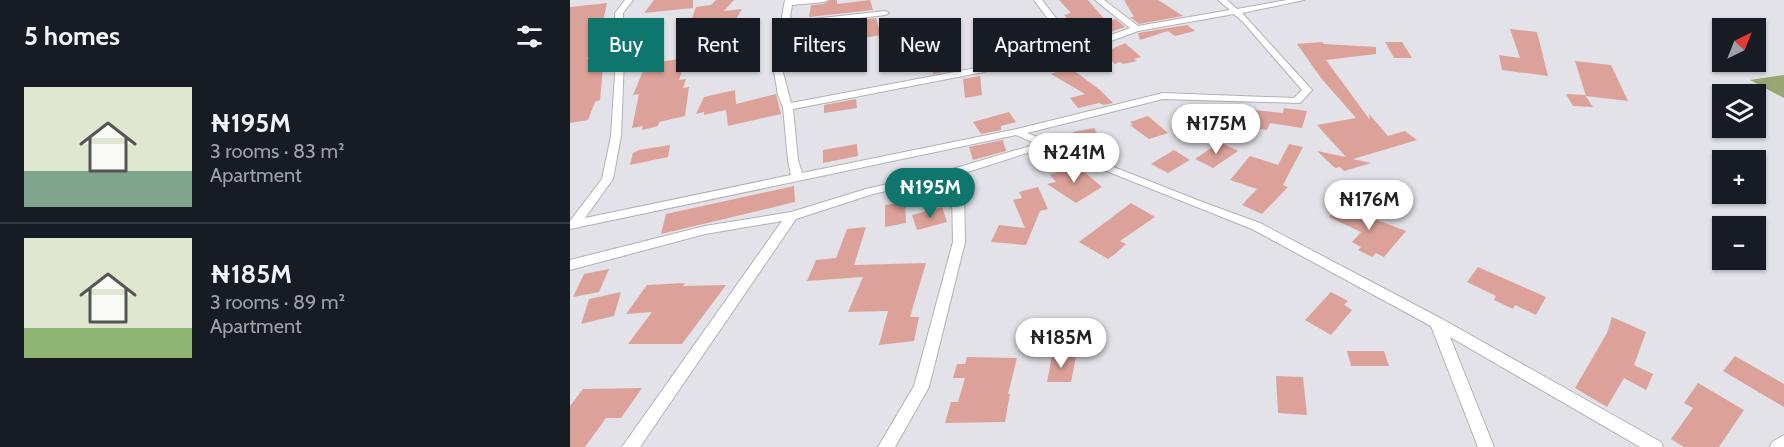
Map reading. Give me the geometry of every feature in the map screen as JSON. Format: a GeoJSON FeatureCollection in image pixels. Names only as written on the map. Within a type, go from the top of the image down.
{"type":"FeatureCollection","features":[{"type":"Feature","properties":{"kind":"street"},"geometry":{"type":"LineString","coordinates":[[572,224],[607,179],[616,136],[620,59],[619,13],[629,0]]}},
{"type":"Feature","properties":{"kind":"street"},"geometry":{"type":"LineString","coordinates":[[797,176],[793,160],[788,108],[777,65],[789,2],[824,0]]}},
{"type":"Feature","properties":{"kind":"street"},"geometry":{"type":"LineString","coordinates":[[1038,0],[1051,18]]}},
{"type":"Feature","properties":{"kind":"street"},"geometry":{"type":"LineString","coordinates":[[1099,0],[1136,29]]}},
{"type":"Feature","properties":{"kind":"street"},"geometry":{"type":"LineString","coordinates":[[572,224],[1017,132],[1163,96],[1297,101],[1307,90],[1246,20],[1222,0]]}},
{"type":"Feature","properties":{"kind":"street"},"geometry":{"type":"LineString","coordinates":[[1112,38],[1136,29],[1299,0]]}},
{"type":"Feature","properties":{"kind":"street"},"geometry":{"type":"LineString","coordinates":[[786,17],[793,24],[885,13]]}},
{"type":"Feature","properties":{"kind":"street"},"geometry":{"type":"LineString","coordinates":[[788,108],[973,71]]}},
{"type":"Feature","properties":{"kind":"street"},"geometry":{"type":"LineString","coordinates":[[1017,132],[1201,206],[1243,220],[1437,322],[1655,447]]}},
{"type":"Feature","properties":{"kind":"street"},"geometry":{"type":"LineString","coordinates":[[570,265],[705,230],[792,216],[870,191],[952,173],[1046,144]]}},
{"type":"Feature","properties":{"kind":"street"},"geometry":{"type":"LineString","coordinates":[[886,447],[921,387],[959,242],[958,191],[952,173]]}},
{"type":"Feature","properties":{"kind":"street"},"geometry":{"type":"LineString","coordinates":[[630,447],[792,216]]}},
{"type":"Feature","properties":{"kind":"street"},"geometry":{"type":"LineString","coordinates":[[1437,322],[1486,447]]}},
{"type":"Feature","properties":{"kind":"street"},"geometry":{"type":"LineString","coordinates":[[1778,447],[1784,442]]}},
{"type":"Feature","properties":{"kind":"green space"},"geometry":{"type":"Polygon","coordinates":[[[1784,75],[1784,98],[1766,88],[1766,84],[1758,84],[1750,80],[1784,75]]]}},
{"type":"Feature","properties":{"kind":"building"},"geometry":{"type":"Polygon","coordinates":[[[654,0],[693,0],[693,8],[644,13],[654,0]]]}},
{"type":"Feature","properties":{"kind":"building"},"geometry":{"type":"Polygon","coordinates":[[[716,0],[734,0],[724,11],[742,9],[737,18],[692,18],[696,7],[711,5],[716,0]]]}},
{"type":"Feature","properties":{"kind":"building"},"geometry":{"type":"Polygon","coordinates":[[[830,0],[837,0],[837,4],[870,0],[873,10],[809,17],[811,5],[824,4],[830,0]]]}},
{"type":"Feature","properties":{"kind":"building"},"geometry":{"type":"Polygon","coordinates":[[[1059,0],[1088,0],[1103,18],[1067,18],[1064,15],[1071,13],[1059,0]]]}},
{"type":"Feature","properties":{"kind":"building"},"geometry":{"type":"Polygon","coordinates":[[[1124,0],[1158,0],[1183,16],[1139,24],[1130,17],[1134,17],[1124,0]]]}},
{"type":"Feature","properties":{"kind":"building"},"geometry":{"type":"Polygon","coordinates":[[[607,3],[604,18],[588,18],[588,72],[603,72],[600,100],[595,102],[588,120],[570,123],[570,7],[607,3]]]}},
{"type":"Feature","properties":{"kind":"building"},"geometry":{"type":"Polygon","coordinates":[[[876,18],[879,35],[867,37],[867,19],[876,18]]]}},
{"type":"Feature","properties":{"kind":"building"},"geometry":{"type":"Polygon","coordinates":[[[1116,19],[1125,27],[1112,31],[1112,20],[1116,19]]]}},
{"type":"Feature","properties":{"kind":"building"},"geometry":{"type":"Polygon","coordinates":[[[1187,25],[1195,31],[1175,36],[1168,31],[1140,40],[1138,33],[1187,25]]]}},
{"type":"Feature","properties":{"kind":"building"},"geometry":{"type":"Polygon","coordinates":[[[1510,29],[1537,32],[1548,76],[1502,70],[1499,55],[1520,58],[1510,29]]]}},
{"type":"Feature","properties":{"kind":"building"},"geometry":{"type":"Polygon","coordinates":[[[1322,42],[1324,44],[1376,47],[1376,54],[1326,60],[1370,120],[1369,114],[1388,136],[1405,131],[1417,140],[1353,159],[1371,163],[1344,171],[1340,167],[1335,168],[1317,151],[1346,157],[1317,125],[1356,118],[1321,78],[1297,44],[1322,42]]]}},
{"type":"Feature","properties":{"kind":"building"},"geometry":{"type":"Polygon","coordinates":[[[1385,42],[1402,42],[1412,58],[1394,58],[1385,42]]]}},
{"type":"Feature","properties":{"kind":"building"},"geometry":{"type":"Polygon","coordinates":[[[1125,43],[1141,57],[1134,59],[1137,61],[1115,64],[1112,61],[1112,49],[1125,43]]]}},
{"type":"Feature","properties":{"kind":"building"},"geometry":{"type":"Polygon","coordinates":[[[676,60],[676,72],[682,72],[679,80],[686,79],[683,88],[689,87],[685,116],[659,122],[658,126],[642,130],[643,126],[632,128],[639,94],[633,95],[643,72],[664,72],[664,61],[676,60]]]}},
{"type":"Feature","properties":{"kind":"building"},"geometry":{"type":"Polygon","coordinates":[[[1575,61],[1611,65],[1628,101],[1586,96],[1575,61]]]}},
{"type":"Feature","properties":{"kind":"building"},"geometry":{"type":"Polygon","coordinates":[[[1076,72],[1113,103],[1104,105],[1099,103],[1078,108],[1070,98],[1085,94],[1051,74],[1076,72]]]}},
{"type":"Feature","properties":{"kind":"building"},"geometry":{"type":"Polygon","coordinates":[[[980,76],[982,95],[965,98],[963,79],[980,76]]]}},
{"type":"Feature","properties":{"kind":"building"},"geometry":{"type":"Polygon","coordinates":[[[735,90],[736,104],[776,94],[781,114],[728,126],[726,110],[704,115],[704,112],[696,114],[704,97],[735,90]]]}},
{"type":"Feature","properties":{"kind":"building"},"geometry":{"type":"Polygon","coordinates":[[[1566,94],[1585,95],[1593,107],[1573,106],[1566,94]]]}},
{"type":"Feature","properties":{"kind":"building"},"geometry":{"type":"Polygon","coordinates":[[[856,99],[857,108],[824,113],[824,105],[856,99]]]}},
{"type":"Feature","properties":{"kind":"building"},"geometry":{"type":"Polygon","coordinates":[[[1284,108],[1307,111],[1302,128],[1270,123],[1267,130],[1247,127],[1254,110],[1283,113],[1284,108]]]}},
{"type":"Feature","properties":{"kind":"building"},"geometry":{"type":"Polygon","coordinates":[[[1009,112],[1016,122],[1001,126],[1001,130],[981,134],[973,122],[1009,112]]]}},
{"type":"Feature","properties":{"kind":"building"},"geometry":{"type":"Polygon","coordinates":[[[1148,116],[1168,133],[1149,139],[1130,125],[1133,124],[1130,122],[1148,116]]]}},
{"type":"Feature","properties":{"kind":"building"},"geometry":{"type":"Polygon","coordinates":[[[1094,128],[1106,149],[1082,152],[1073,132],[1094,128]]]}},
{"type":"Feature","properties":{"kind":"building"},"geometry":{"type":"Polygon","coordinates":[[[1003,140],[1006,151],[973,160],[969,147],[1003,140]]]}},
{"type":"Feature","properties":{"kind":"building"},"geometry":{"type":"Polygon","coordinates":[[[1220,142],[1238,151],[1213,168],[1195,159],[1220,142]]]}},
{"type":"Feature","properties":{"kind":"building"},"geometry":{"type":"Polygon","coordinates":[[[857,144],[858,156],[823,163],[823,150],[857,144]]]}},
{"type":"Feature","properties":{"kind":"building"},"geometry":{"type":"Polygon","coordinates":[[[1289,144],[1303,147],[1283,185],[1288,187],[1262,214],[1242,205],[1257,189],[1230,180],[1250,156],[1278,165],[1289,144]]]}},
{"type":"Feature","properties":{"kind":"building"},"geometry":{"type":"Polygon","coordinates":[[[670,145],[668,157],[630,165],[633,153],[639,150],[670,145]]]}},
{"type":"Feature","properties":{"kind":"building"},"geometry":{"type":"Polygon","coordinates":[[[1174,150],[1190,160],[1168,173],[1151,164],[1174,150]]]}},
{"type":"Feature","properties":{"kind":"building"},"geometry":{"type":"Polygon","coordinates":[[[1076,165],[1102,187],[1076,203],[1047,184],[1056,182],[1050,175],[1076,165]]]}},
{"type":"Feature","properties":{"kind":"building"},"geometry":{"type":"Polygon","coordinates":[[[794,186],[795,202],[661,234],[666,214],[794,186]]]}},
{"type":"Feature","properties":{"kind":"building"},"geometry":{"type":"Polygon","coordinates":[[[1038,187],[1048,209],[1040,211],[1026,245],[991,242],[999,225],[1025,228],[1013,200],[1022,198],[1019,192],[1038,187]]]}},
{"type":"Feature","properties":{"kind":"building"},"geometry":{"type":"Polygon","coordinates":[[[905,202],[906,223],[885,227],[885,205],[905,202]]]}},
{"type":"Feature","properties":{"kind":"building"},"geometry":{"type":"Polygon","coordinates":[[[1131,203],[1155,217],[1120,241],[1126,244],[1115,254],[1108,259],[1079,242],[1131,203]]]}},
{"type":"Feature","properties":{"kind":"building"},"geometry":{"type":"Polygon","coordinates":[[[1342,204],[1406,231],[1384,257],[1376,253],[1372,257],[1358,250],[1361,247],[1352,242],[1361,232],[1329,217],[1342,204]]]}},
{"type":"Feature","properties":{"kind":"building"},"geometry":{"type":"Polygon","coordinates":[[[942,207],[947,222],[917,230],[912,215],[942,207]]]}},
{"type":"Feature","properties":{"kind":"building"},"geometry":{"type":"Polygon","coordinates":[[[866,227],[854,265],[926,263],[910,317],[919,317],[914,341],[879,345],[888,311],[848,312],[863,277],[807,281],[816,260],[836,258],[847,229],[866,227]]]}},
{"type":"Feature","properties":{"kind":"building"},"geometry":{"type":"Polygon","coordinates":[[[1478,267],[1546,297],[1536,315],[1515,305],[1513,309],[1494,300],[1496,296],[1467,282],[1478,267]]]}},
{"type":"Feature","properties":{"kind":"building"},"geometry":{"type":"Polygon","coordinates":[[[609,269],[599,292],[573,297],[584,274],[609,269]]]}},
{"type":"Feature","properties":{"kind":"building"},"geometry":{"type":"Polygon","coordinates":[[[685,283],[683,286],[726,285],[682,344],[628,344],[652,312],[626,314],[647,285],[685,283]]]}},
{"type":"Feature","properties":{"kind":"building"},"geometry":{"type":"Polygon","coordinates":[[[621,292],[614,316],[581,324],[589,299],[621,292]]]}},
{"type":"Feature","properties":{"kind":"building"},"geometry":{"type":"Polygon","coordinates":[[[1331,292],[1348,301],[1344,305],[1352,310],[1331,335],[1305,320],[1331,292]]]}},
{"type":"Feature","properties":{"kind":"building"},"geometry":{"type":"Polygon","coordinates":[[[1612,317],[1646,332],[1634,365],[1653,374],[1646,390],[1624,378],[1607,407],[1575,388],[1607,333],[1612,317]]]}},
{"type":"Feature","properties":{"kind":"building"},"geometry":{"type":"Polygon","coordinates":[[[1347,351],[1384,351],[1389,366],[1351,366],[1347,351]]]}},
{"type":"Feature","properties":{"kind":"building"},"geometry":{"type":"Polygon","coordinates":[[[1052,356],[1076,357],[1071,382],[1047,382],[1052,356]]]}},
{"type":"Feature","properties":{"kind":"building"},"geometry":{"type":"Polygon","coordinates":[[[1735,356],[1784,384],[1784,407],[1723,371],[1735,356]]]}},
{"type":"Feature","properties":{"kind":"building"},"geometry":{"type":"Polygon","coordinates":[[[967,357],[1017,358],[1008,394],[1010,394],[1005,422],[945,423],[951,402],[958,402],[965,378],[953,378],[957,364],[965,364],[967,357]]]}},
{"type":"Feature","properties":{"kind":"building"},"geometry":{"type":"Polygon","coordinates":[[[1276,376],[1303,377],[1307,415],[1278,413],[1276,376]]]}},
{"type":"Feature","properties":{"kind":"building"},"geometry":{"type":"Polygon","coordinates":[[[1698,383],[1744,410],[1719,447],[1684,447],[1671,439],[1693,408],[1684,403],[1698,383]]]}},
{"type":"Feature","properties":{"kind":"building"},"geometry":{"type":"Polygon","coordinates":[[[642,388],[621,418],[606,418],[585,447],[570,447],[570,406],[583,389],[642,388]]]}}]}
